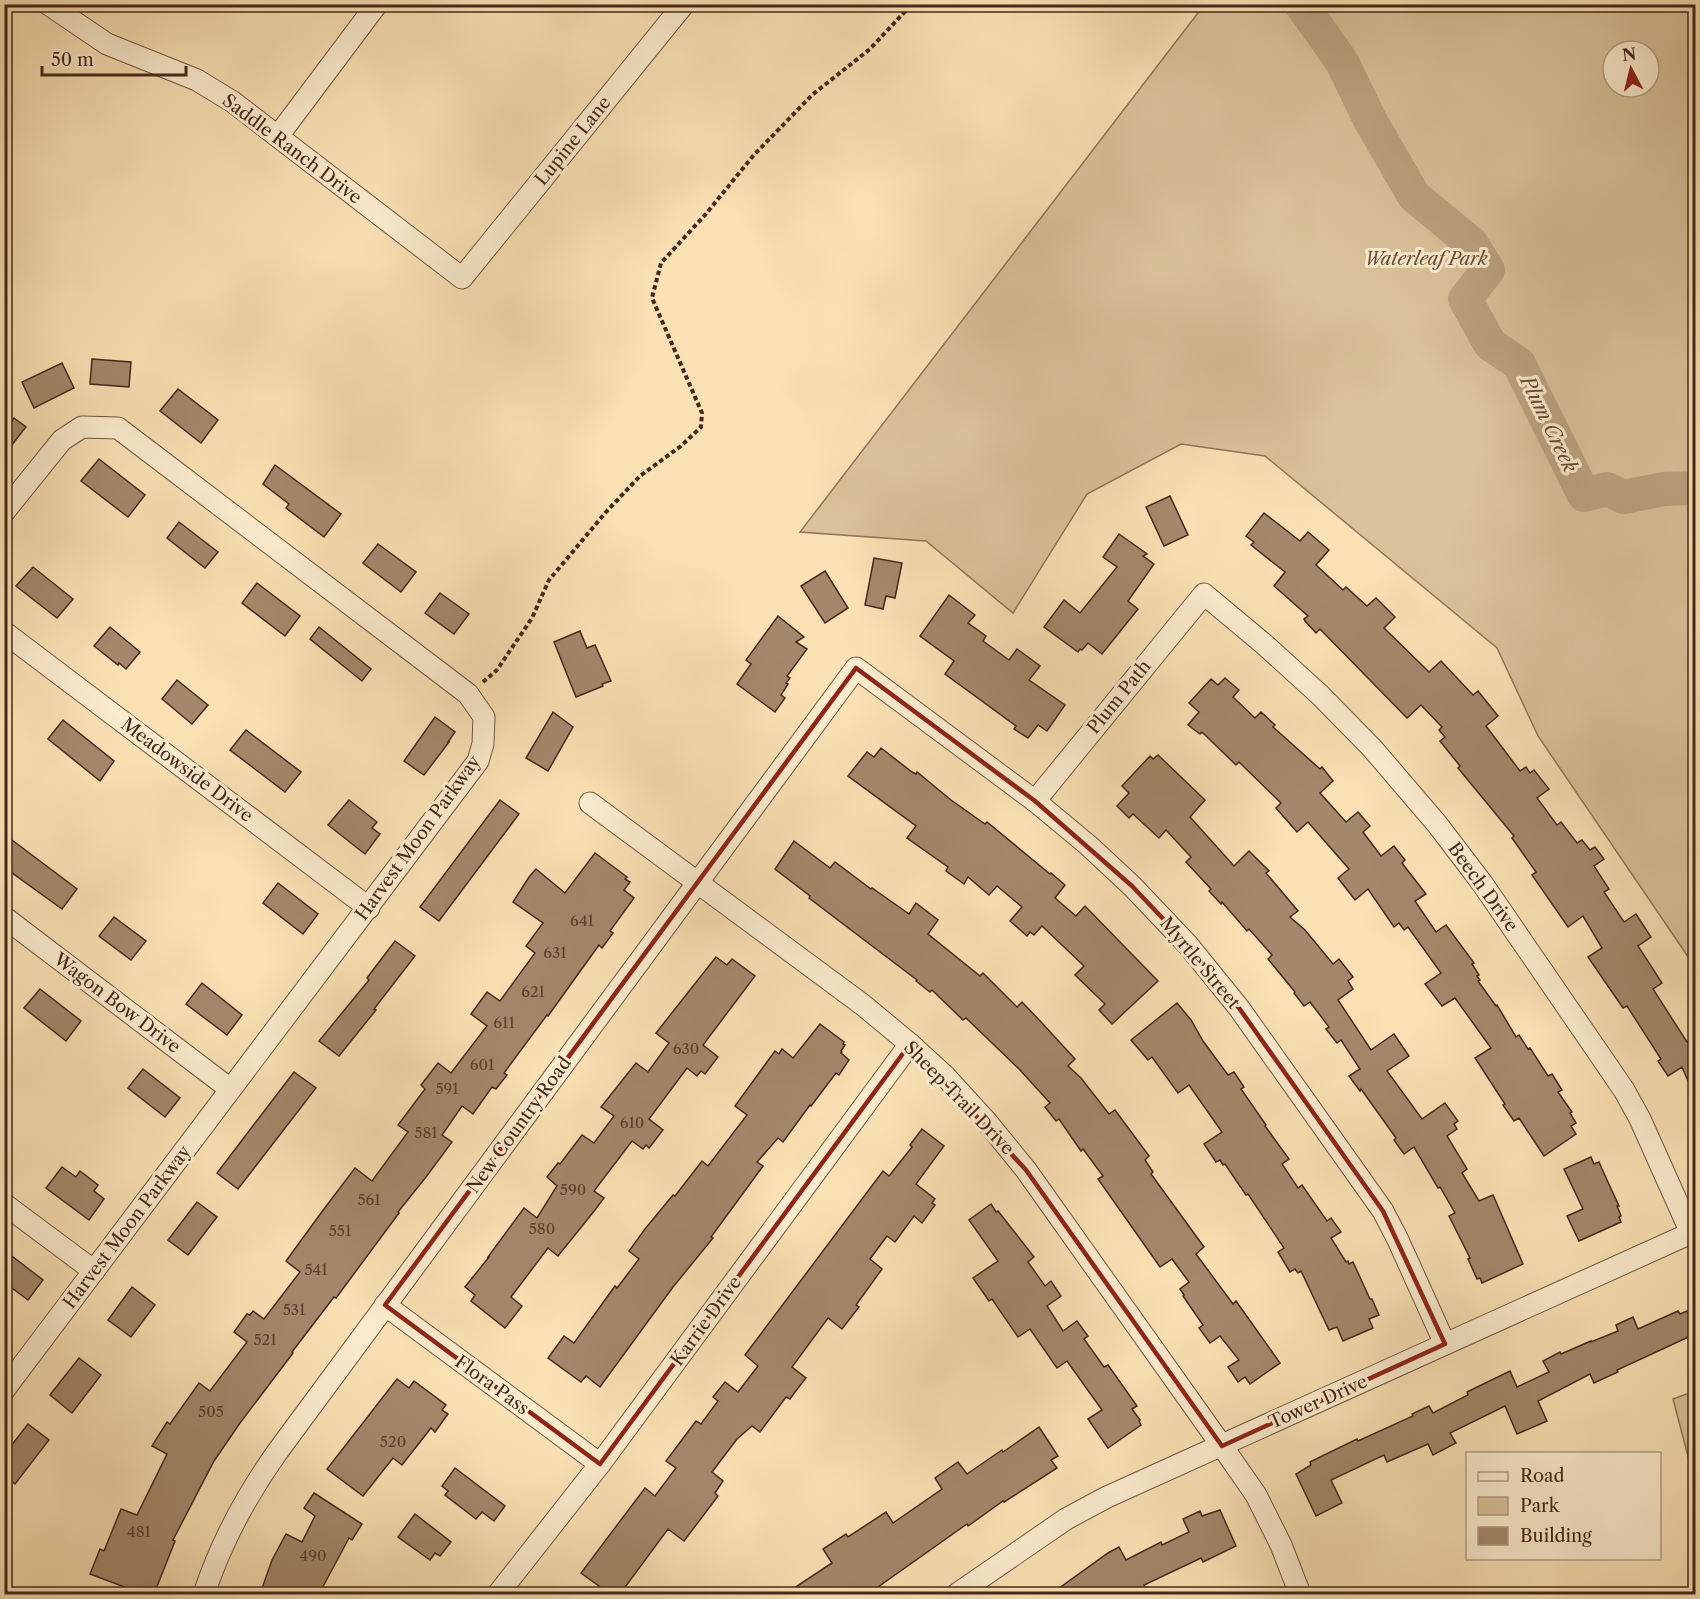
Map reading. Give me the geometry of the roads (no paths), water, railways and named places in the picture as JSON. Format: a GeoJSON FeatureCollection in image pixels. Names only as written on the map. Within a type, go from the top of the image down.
{"type":"FeatureCollection","features":[{"type":"Feature","properties":{"kind":"street","name":"Saddle Ranch Drive"},"geometry":{"type":"LineString","coordinates":[[48,4],[107,44],[197,81],[233,102],[462,278]]}},
{"type":"Feature","properties":{"kind":"street"},"geometry":{"type":"LineString","coordinates":[[278,136],[377,4]]}},
{"type":"Feature","properties":{"kind":"street","name":"Lupine Lane"},"geometry":{"type":"LineString","coordinates":[[462,278],[684,4]]}},
{"type":"Feature","properties":{"kind":"street","name":"Harvest Moon Parkway"},"geometry":{"type":"LineString","coordinates":[[4,512],[62,440],[82,428],[118,428],[468,694],[484,717],[483,744],[477,761],[369,908],[4,1390]]}},
{"type":"Feature","properties":{"kind":"street","name":"Plum Path"},"geometry":{"type":"LineString","coordinates":[[1035,801],[1204,594]]}},
{"type":"Feature","properties":{"kind":"street","name":"Beech Drive"},"geometry":{"type":"LineString","coordinates":[[1204,594],[1320,695],[1372,748],[1443,832],[1482,883],[1624,1090],[1640,1119],[1691,1233]]}},
{"type":"Feature","properties":{"kind":"street","name":"Meadowside Drive"},"geometry":{"type":"LineString","coordinates":[[4,632],[369,908]]}},
{"type":"Feature","properties":{"kind":"street","name":"Myrtle Street"},"geometry":{"type":"LineString","coordinates":[[856,668],[1035,801],[1088,845],[1132,886],[1188,945],[1239,1008],[1383,1211],[1445,1344]]}},
{"type":"Feature","properties":{"kind":"street","name":"New Country Road"},"geometry":{"type":"LineString","coordinates":[[204,1594],[214,1564],[233,1522],[256,1482],[856,668]]}},
{"type":"Feature","properties":{"kind":"street","name":"Sheep Trail Drive"},"geometry":{"type":"LineString","coordinates":[[590,803],[863,1005],[945,1076],[987,1122],[1026,1170],[1256,1495],[1281,1545],[1300,1594]]}},
{"type":"Feature","properties":{"kind":"street","name":"Wagon Bow Drive"},"geometry":{"type":"LineString","coordinates":[[4,917],[230,1089]]}},
{"type":"Feature","properties":{"kind":"street","name":"Karrie Drive"},"geometry":{"type":"LineString","coordinates":[[498,1594],[600,1464],[910,1044]]}},
{"type":"Feature","properties":{"kind":"street"},"geometry":{"type":"LineString","coordinates":[[4,1204],[94,1271]]}},
{"type":"Feature","properties":{"kind":"street","name":"Tower Drive"},"geometry":{"type":"LineString","coordinates":[[957,1594],[1066,1519],[1107,1497],[1691,1233]]}},
{"type":"Feature","properties":{"kind":"street","name":"Flora Pass"},"geometry":{"type":"LineString","coordinates":[[385,1305],[600,1464]]}},
{"type":"Feature","properties":{"kind":"waterway","name":"Plum Creek"},"geometry":{"type":"LineString","coordinates":[[1301,4],[1342,62],[1370,120],[1414,196],[1471,243],[1488,270],[1465,299],[1490,344],[1519,364],[1584,495],[1607,489],[1624,497],[1664,489],[1696,488]]}},
{"type":"Feature","properties":{"kind":"park label","name":"Waterleaf Park"},"geometry":{"type":"Point","coordinates":[1426,259]}}]}
